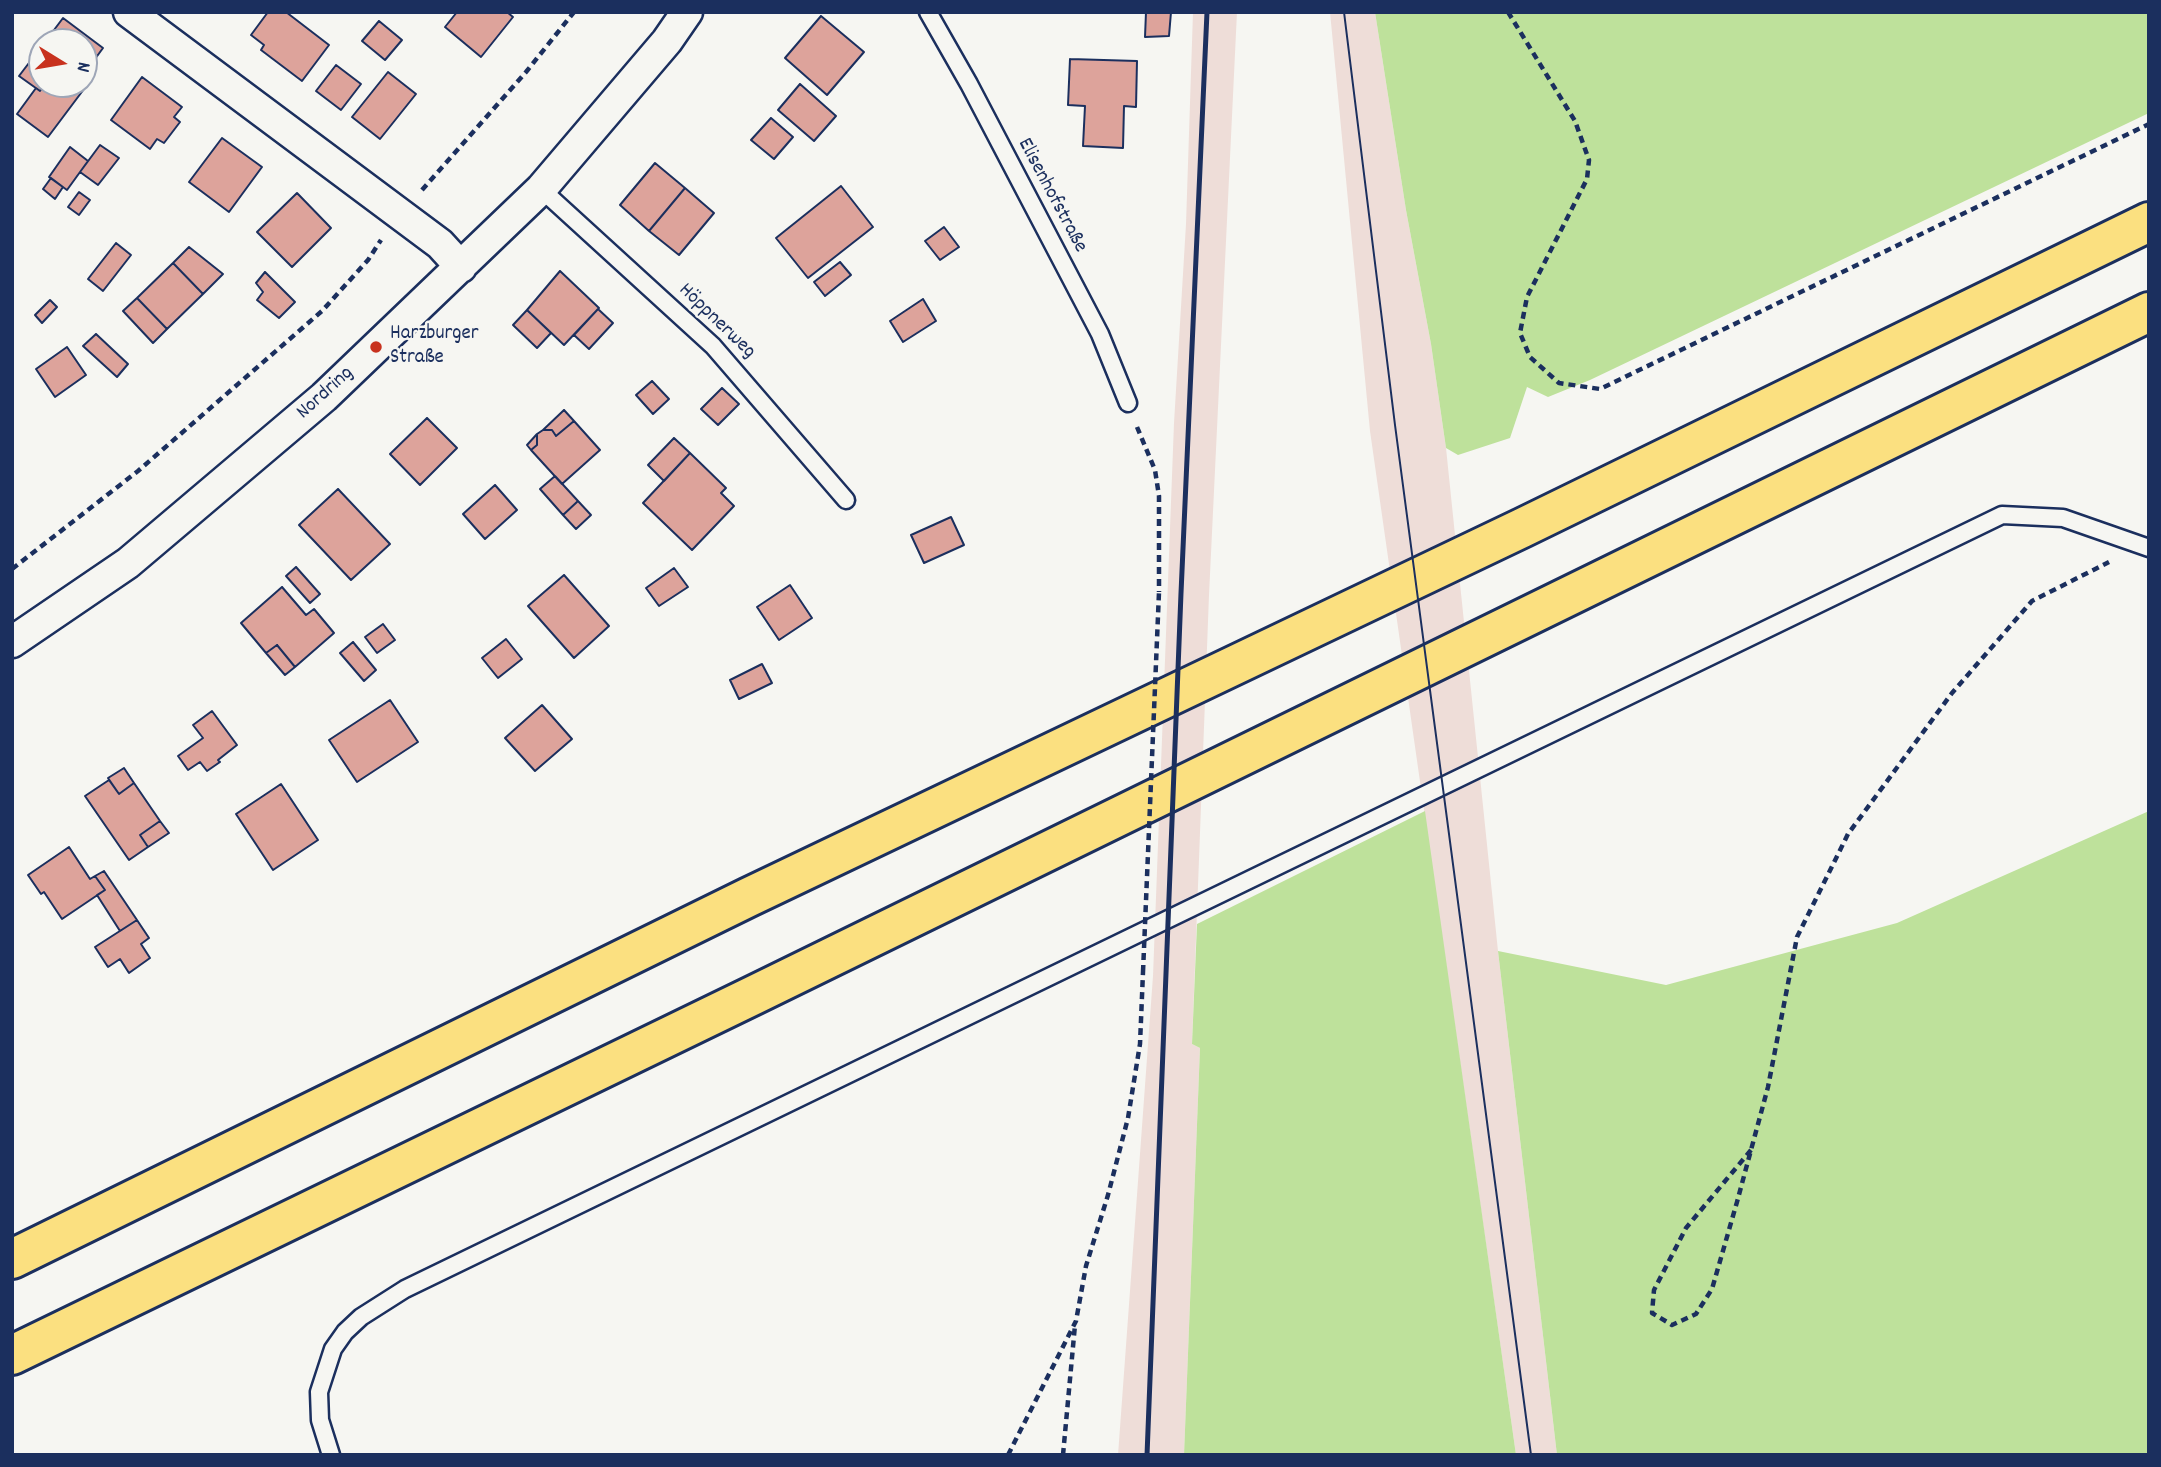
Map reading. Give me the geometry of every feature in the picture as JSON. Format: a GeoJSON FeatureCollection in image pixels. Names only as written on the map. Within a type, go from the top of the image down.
{"type":"FeatureCollection","features":[{"type":"Feature","properties":{"kind":"highway"},"geometry":{"type":"LineString","coordinates":[[12,1259],[749,897],[1522,528],[2149,222]]}},
{"type":"Feature","properties":{"kind":"highway"},"geometry":{"type":"LineString","coordinates":[[12,1355],[2149,312]]}},
{"type":"Feature","properties":{"kind":"street"},"geometry":{"type":"LineString","coordinates":[[129,12],[440,244],[461,267]]}},
{"type":"Feature","properties":{"kind":"street","name":"Nordring"},"geometry":{"type":"LineString","coordinates":[[12,642],[128,563],[324,397],[541,189],[667,40],[687,12]]}},
{"type":"Feature","properties":{"kind":"lane","name":"Elisenhofstraße"},"geometry":{"type":"LineString","coordinates":[[928,12],[969,84],[1100,334],[1128,403]]}},
{"type":"Feature","properties":{"kind":"lane","name":"Höppnerweg"},"geometry":{"type":"LineString","coordinates":[[541,189],[713,345],[846,500]]}},
{"type":"Feature","properties":{"kind":"lane"},"geometry":{"type":"LineString","coordinates":[[331,1455],[320,1420],[319,1392],[333,1349],[345,1332],[361,1317],[405,1289],[2002,515],[2063,518],[2146,546]]}},
{"type":"Feature","properties":{"kind":"path"},"geometry":{"type":"LineString","coordinates":[[12,569],[138,471],[322,311],[368,261],[401,215],[526,72],[573,12]]}},
{"type":"Feature","properties":{"kind":"path"},"geometry":{"type":"LineString","coordinates":[[1508,12],[1575,121],[1589,160],[1587,179],[1527,297],[1520,333],[1530,357],[1559,383],[1600,389],[2149,124]]}},
{"type":"Feature","properties":{"kind":"path"},"geometry":{"type":"LineString","coordinates":[[1063,1455],[1076,1321],[1086,1266],[1128,1118],[1140,1044],[1159,592],[1159,496],[1155,470],[1128,403]]}},
{"type":"Feature","properties":{"kind":"path"},"geometry":{"type":"LineString","coordinates":[[1751,1150],[1686,1228],[1654,1290],[1652,1313],[1672,1325],[1696,1314],[1712,1289],[1751,1150],[1768,1087],[1797,937],[1848,834],[1952,692],[2032,601],[2146,546]]}},
{"type":"Feature","properties":{"kind":"path"},"geometry":{"type":"LineString","coordinates":[[1008,1455],[1076,1321]]}},
{"type":"Feature","properties":{"kind":"shaded area"},"geometry":{"type":"Polygon","coordinates":[[[1193,12],[1237,12],[1209,595],[1192,1044],[1200,1048],[1184,1455],[1118,1455],[1153,976],[1193,12]]]}},
{"type":"Feature","properties":{"kind":"shaded area"},"geometry":{"type":"Polygon","coordinates":[[[1330,12],[1375,12],[1406,210],[1431,344],[1446,448],[1498,951],[1557,1455],[1516,1455],[1370,431],[1330,12]]]}},
{"type":"Feature","properties":{"kind":"green space"},"geometry":{"type":"Polygon","coordinates":[[[1375,12],[2149,12],[2149,113],[1590,380],[1548,397],[1527,387],[1510,438],[1458,455],[1446,448],[1375,12]]]}},
{"type":"Feature","properties":{"kind":"green space"},"geometry":{"type":"Polygon","coordinates":[[[1425,811],[1516,1455],[1184,1455],[1200,1048],[1192,1044],[1197,924],[1425,811]]]}},
{"type":"Feature","properties":{"kind":"green space"},"geometry":{"type":"Polygon","coordinates":[[[2149,811],[2149,1455],[1557,1455],[1498,951],[1666,985],[1897,923],[2149,811]]]}},
{"type":"Feature","properties":{"kind":"building"},"geometry":{"type":"Polygon","coordinates":[[[268,12],[286,12],[329,45],[302,81],[261,50],[264,45],[251,35],[268,12]]]}},
{"type":"Feature","properties":{"kind":"building"},"geometry":{"type":"Polygon","coordinates":[[[457,12],[507,12],[513,17],[481,57],[445,27],[457,12]]]}},
{"type":"Feature","properties":{"kind":"building"},"geometry":{"type":"Polygon","coordinates":[[[1146,12],[1171,12],[1169,36],[1145,37],[1146,12]]]}},
{"type":"Feature","properties":{"kind":"building"},"geometry":{"type":"Polygon","coordinates":[[[821,16],[864,52],[827,95],[785,58],[821,16]]]}},
{"type":"Feature","properties":{"kind":"building"},"geometry":{"type":"Polygon","coordinates":[[[63,18],[76,28],[56,28],[63,18]]]}},
{"type":"Feature","properties":{"kind":"building"},"geometry":{"type":"Polygon","coordinates":[[[379,21],[402,40],[385,60],[362,41],[379,21]]]}},
{"type":"Feature","properties":{"kind":"building"},"geometry":{"type":"Polygon","coordinates":[[[1070,59],[1137,61],[1136,107],[1124,106],[1123,148],[1083,146],[1085,106],[1068,105],[1070,59]]]}},
{"type":"Feature","properties":{"kind":"building"},"geometry":{"type":"Polygon","coordinates":[[[28,64],[28,82],[19,76],[28,64]]]}},
{"type":"Feature","properties":{"kind":"building"},"geometry":{"type":"Polygon","coordinates":[[[336,65],[361,84],[341,110],[316,91],[336,65]]]}},
{"type":"Feature","properties":{"kind":"building"},"geometry":{"type":"Polygon","coordinates":[[[388,72],[416,94],[380,139],[352,117],[388,72]]]}},
{"type":"Feature","properties":{"kind":"building"},"geometry":{"type":"Polygon","coordinates":[[[142,77],[182,107],[174,117],[180,122],[164,143],[157,139],[150,149],[111,120],[142,77]]]}},
{"type":"Feature","properties":{"kind":"building"},"geometry":{"type":"Polygon","coordinates":[[[800,84],[836,116],[814,141],[778,110],[800,84]]]}},
{"type":"Feature","properties":{"kind":"building"},"geometry":{"type":"Polygon","coordinates":[[[29,98],[77,98],[48,137],[17,114],[29,98]]]}},
{"type":"Feature","properties":{"kind":"building"},"geometry":{"type":"Polygon","coordinates":[[[771,118],[793,137],[774,159],[751,140],[771,118]]]}},
{"type":"Feature","properties":{"kind":"building"},"geometry":{"type":"Polygon","coordinates":[[[222,138],[262,167],[229,212],[189,182],[222,138]]]}},
{"type":"Feature","properties":{"kind":"building"},"geometry":{"type":"Polygon","coordinates":[[[100,145],[119,158],[98,185],[80,172],[100,145]]]}},
{"type":"Feature","properties":{"kind":"building"},"geometry":{"type":"Polygon","coordinates":[[[70,147],[88,161],[67,190],[49,177],[70,147]]]}},
{"type":"Feature","properties":{"kind":"building"},"geometry":{"type":"Polygon","coordinates":[[[655,163],[685,188],[649,231],[620,205],[655,163]]]}},
{"type":"Feature","properties":{"kind":"building"},"geometry":{"type":"Polygon","coordinates":[[[51,178],[63,187],[55,199],[43,189],[51,178]]]}},
{"type":"Feature","properties":{"kind":"building"},"geometry":{"type":"Polygon","coordinates":[[[841,186],[873,227],[808,278],[776,238],[841,186]]]}},
{"type":"Feature","properties":{"kind":"building"},"geometry":{"type":"Polygon","coordinates":[[[685,188],[714,213],[679,255],[649,231],[685,188]]]}},
{"type":"Feature","properties":{"kind":"building"},"geometry":{"type":"Polygon","coordinates":[[[79,192],[90,200],[79,215],[68,207],[79,192]]]}},
{"type":"Feature","properties":{"kind":"building"},"geometry":{"type":"Polygon","coordinates":[[[297,193],[331,228],[292,267],[257,232],[297,193]]]}},
{"type":"Feature","properties":{"kind":"building"},"geometry":{"type":"Polygon","coordinates":[[[944,227],[959,247],[940,260],[925,241],[944,227]]]}},
{"type":"Feature","properties":{"kind":"building"},"geometry":{"type":"Polygon","coordinates":[[[116,243],[131,255],[103,291],[88,279],[116,243]]]}},
{"type":"Feature","properties":{"kind":"building"},"geometry":{"type":"Polygon","coordinates":[[[189,247],[223,274],[203,294],[173,263],[189,247]]]}},
{"type":"Feature","properties":{"kind":"building"},"geometry":{"type":"Polygon","coordinates":[[[840,262],[851,275],[825,296],[814,282],[840,262]]]}},
{"type":"Feature","properties":{"kind":"building"},"geometry":{"type":"Polygon","coordinates":[[[173,263],[203,294],[167,329],[137,298],[173,263]]]}},
{"type":"Feature","properties":{"kind":"building"},"geometry":{"type":"Polygon","coordinates":[[[560,271],[599,308],[564,345],[527,310],[560,271]]]}},
{"type":"Feature","properties":{"kind":"building"},"geometry":{"type":"Polygon","coordinates":[[[265,272],[295,302],[279,318],[257,300],[263,292],[256,283],[265,272]]]}},
{"type":"Feature","properties":{"kind":"building"},"geometry":{"type":"Polygon","coordinates":[[[137,298],[167,329],[153,343],[123,311],[137,298]]]}},
{"type":"Feature","properties":{"kind":"building"},"geometry":{"type":"Polygon","coordinates":[[[923,299],[936,321],[903,342],[890,321],[923,299]]]}},
{"type":"Feature","properties":{"kind":"building"},"geometry":{"type":"Polygon","coordinates":[[[50,300],[57,307],[42,323],[35,315],[50,300]]]}},
{"type":"Feature","properties":{"kind":"building"},"geometry":{"type":"Polygon","coordinates":[[[598,309],[613,323],[589,349],[574,335],[598,309]]]}},
{"type":"Feature","properties":{"kind":"building"},"geometry":{"type":"Polygon","coordinates":[[[527,310],[551,333],[537,348],[513,325],[527,310]]]}},
{"type":"Feature","properties":{"kind":"building"},"geometry":{"type":"Polygon","coordinates":[[[96,334],[128,364],[117,377],[83,346],[96,334]]]}},
{"type":"Feature","properties":{"kind":"building"},"geometry":{"type":"Polygon","coordinates":[[[67,347],[86,375],[55,397],[36,369],[67,347]]]}},
{"type":"Feature","properties":{"kind":"building"},"geometry":{"type":"Polygon","coordinates":[[[652,381],[669,399],[653,414],[636,395],[652,381]]]}},
{"type":"Feature","properties":{"kind":"building"},"geometry":{"type":"Polygon","coordinates":[[[722,388],[739,404],[718,425],[701,409],[722,388]]]}},
{"type":"Feature","properties":{"kind":"building"},"geometry":{"type":"Polygon","coordinates":[[[564,410],[574,421],[556,436],[552,430],[543,430],[564,410]]]}},
{"type":"Feature","properties":{"kind":"building"},"geometry":{"type":"Polygon","coordinates":[[[427,418],[457,448],[420,485],[390,454],[427,418]]]}},
{"type":"Feature","properties":{"kind":"building"},"geometry":{"type":"Polygon","coordinates":[[[574,421],[600,450],[562,484],[531,450],[537,445],[537,434],[543,430],[552,430],[556,436],[574,421]]]}},
{"type":"Feature","properties":{"kind":"building"},"geometry":{"type":"Polygon","coordinates":[[[537,434],[537,445],[531,450],[527,445],[537,434]]]}},
{"type":"Feature","properties":{"kind":"building"},"geometry":{"type":"Polygon","coordinates":[[[674,438],[690,453],[664,481],[648,465],[674,438]]]}},
{"type":"Feature","properties":{"kind":"building"},"geometry":{"type":"Polygon","coordinates":[[[690,453],[726,488],[721,493],[734,506],[692,550],[643,503],[690,453]]]}},
{"type":"Feature","properties":{"kind":"building"},"geometry":{"type":"Polygon","coordinates":[[[555,476],[578,501],[563,515],[540,489],[555,476]]]}},
{"type":"Feature","properties":{"kind":"building"},"geometry":{"type":"Polygon","coordinates":[[[495,485],[517,510],[485,539],[463,514],[495,485]]]}},
{"type":"Feature","properties":{"kind":"building"},"geometry":{"type":"Polygon","coordinates":[[[338,489],[390,544],[351,580],[299,525],[338,489]]]}},
{"type":"Feature","properties":{"kind":"building"},"geometry":{"type":"Polygon","coordinates":[[[578,501],[591,515],[576,529],[563,515],[578,501]]]}},
{"type":"Feature","properties":{"kind":"building"},"geometry":{"type":"Polygon","coordinates":[[[951,517],[964,545],[924,563],[911,535],[951,517]]]}},
{"type":"Feature","properties":{"kind":"building"},"geometry":{"type":"Polygon","coordinates":[[[296,567],[320,594],[310,603],[286,576],[296,567]]]}},
{"type":"Feature","properties":{"kind":"building"},"geometry":{"type":"Polygon","coordinates":[[[674,568],[688,587],[659,606],[646,588],[674,568]]]}},
{"type":"Feature","properties":{"kind":"building"},"geometry":{"type":"Polygon","coordinates":[[[564,575],[609,626],[574,658],[528,606],[564,575]]]}},
{"type":"Feature","properties":{"kind":"building"},"geometry":{"type":"Polygon","coordinates":[[[790,585],[812,618],[779,640],[757,607],[790,585]]]}},
{"type":"Feature","properties":{"kind":"building"},"geometry":{"type":"Polygon","coordinates":[[[282,587],[306,615],[314,609],[334,633],[295,667],[277,645],[266,653],[241,623],[282,587]]]}},
{"type":"Feature","properties":{"kind":"building"},"geometry":{"type":"Polygon","coordinates":[[[383,624],[395,640],[377,653],[365,637],[383,624]]]}},
{"type":"Feature","properties":{"kind":"building"},"geometry":{"type":"Polygon","coordinates":[[[506,639],[522,659],[498,678],[482,658],[506,639]]]}},
{"type":"Feature","properties":{"kind":"building"},"geometry":{"type":"Polygon","coordinates":[[[353,642],[376,670],[364,681],[340,653],[353,642]]]}},
{"type":"Feature","properties":{"kind":"building"},"geometry":{"type":"Polygon","coordinates":[[[277,645],[295,667],[285,675],[266,653],[277,645]]]}},
{"type":"Feature","properties":{"kind":"building"},"geometry":{"type":"Polygon","coordinates":[[[762,664],[772,683],[739,699],[730,680],[762,664]]]}},
{"type":"Feature","properties":{"kind":"building"},"geometry":{"type":"Polygon","coordinates":[[[390,700],[418,742],[357,782],[329,740],[390,700]]]}},
{"type":"Feature","properties":{"kind":"building"},"geometry":{"type":"Polygon","coordinates":[[[542,705],[572,739],[535,771],[505,738],[542,705]]]}},
{"type":"Feature","properties":{"kind":"building"},"geometry":{"type":"Polygon","coordinates":[[[212,711],[237,745],[207,771],[200,762],[188,770],[178,756],[203,738],[193,725],[212,711]]]}},
{"type":"Feature","properties":{"kind":"building"},"geometry":{"type":"Polygon","coordinates":[[[124,768],[134,783],[119,794],[108,778],[124,768]]]}},
{"type":"Feature","properties":{"kind":"building"},"geometry":{"type":"Polygon","coordinates":[[[109,780],[119,794],[134,783],[160,821],[140,835],[148,847],[129,860],[85,796],[109,780]]]}},
{"type":"Feature","properties":{"kind":"building"},"geometry":{"type":"Polygon","coordinates":[[[281,784],[318,840],[273,870],[236,814],[281,784]]]}},
{"type":"Feature","properties":{"kind":"building"},"geometry":{"type":"Polygon","coordinates":[[[160,821],[169,833],[148,847],[140,835],[160,821]]]}},
{"type":"Feature","properties":{"kind":"building"},"geometry":{"type":"Polygon","coordinates":[[[69,847],[90,879],[95,876],[105,890],[62,919],[44,892],[41,894],[28,875],[69,847]]]}},
{"type":"Feature","properties":{"kind":"building"},"geometry":{"type":"Polygon","coordinates":[[[104,871],[137,920],[120,931],[97,895],[105,890],[95,876],[104,871]]]}},
{"type":"Feature","properties":{"kind":"building"},"geometry":{"type":"Polygon","coordinates":[[[137,920],[149,938],[141,944],[150,958],[129,973],[120,959],[108,967],[95,947],[137,920]]]}},
{"type":"Feature","properties":{"kind":"tram line"},"geometry":{"type":"LineString","coordinates":[[1344,12],[1395,425],[1531,1455]]}},
{"type":"Feature","properties":{"kind":"railway"},"geometry":{"type":"LineString","coordinates":[[1147,1455],[1207,12]]}},
{"type":"Feature","properties":{"kind":"place","name":"Harzburger Straße"},"geometry":{"type":"Point","coordinates":[376,347]}}]}
